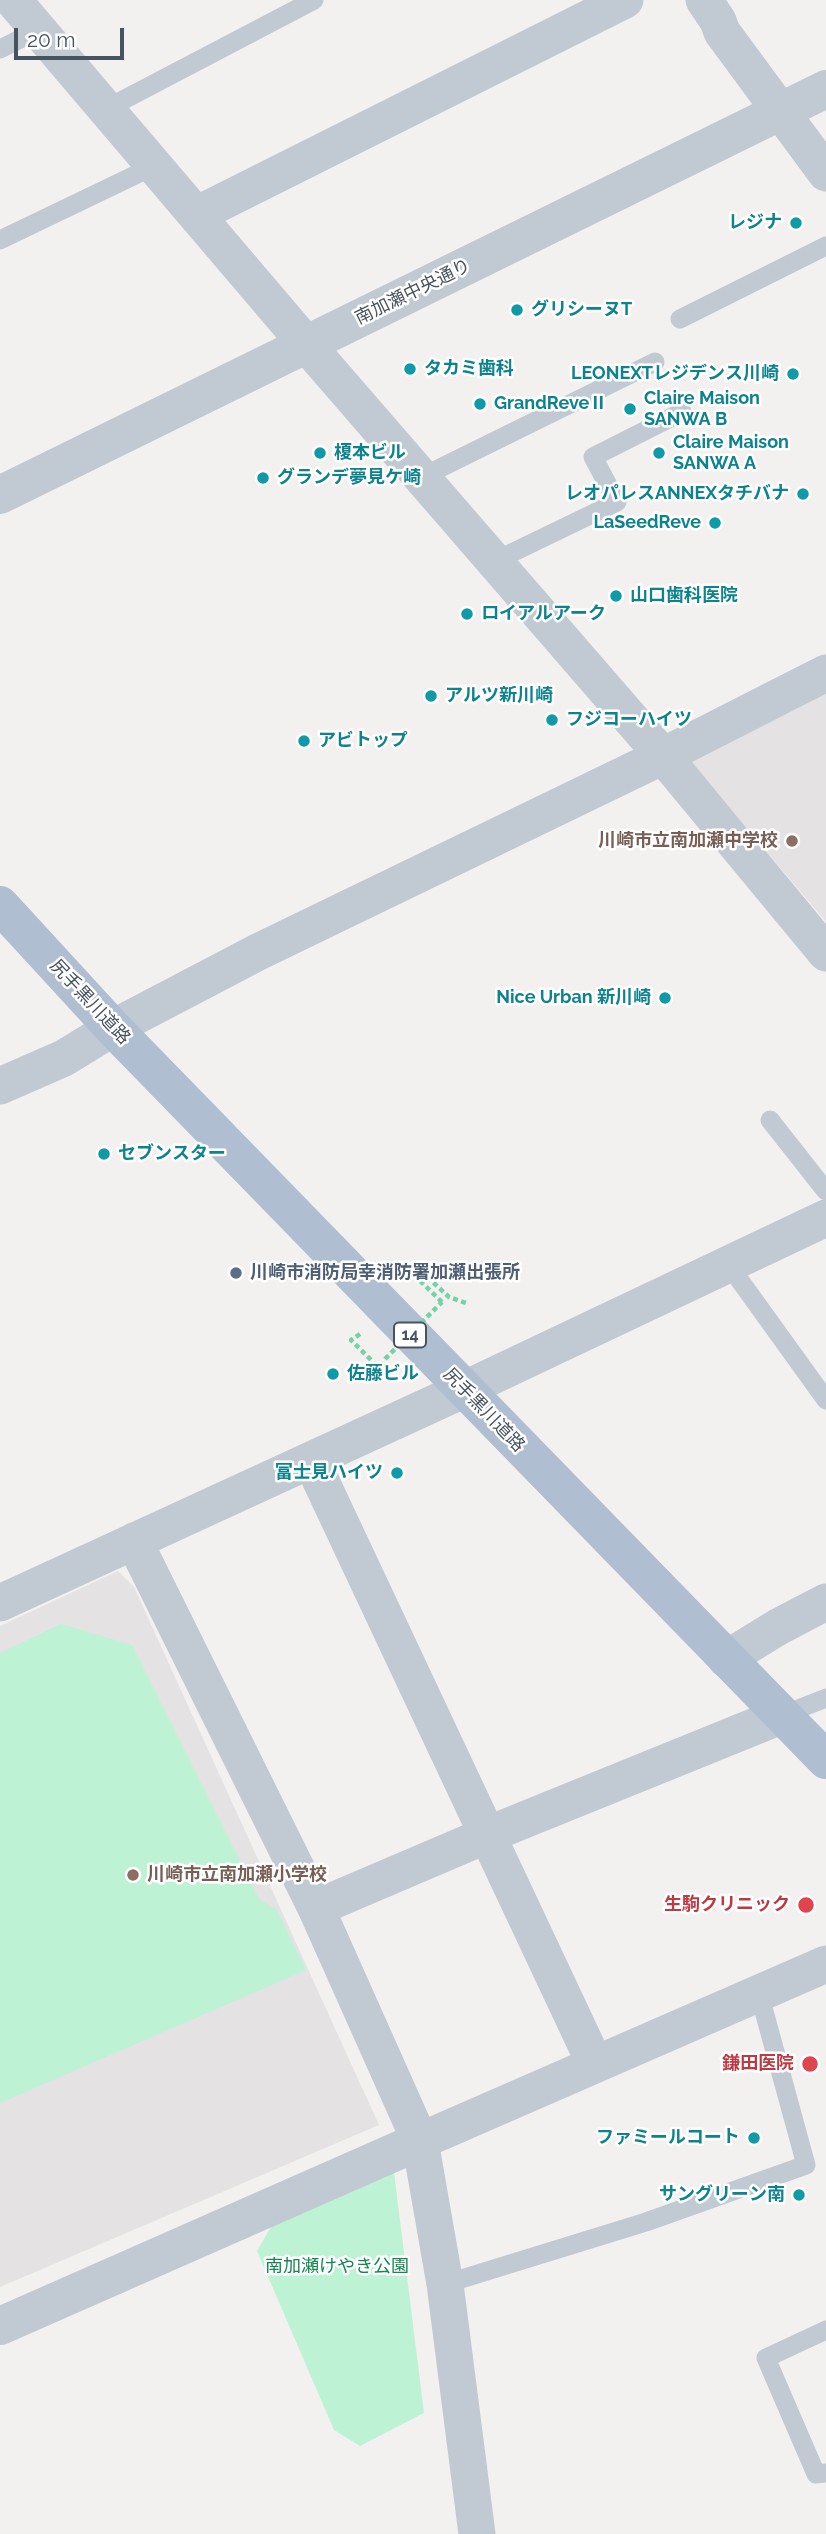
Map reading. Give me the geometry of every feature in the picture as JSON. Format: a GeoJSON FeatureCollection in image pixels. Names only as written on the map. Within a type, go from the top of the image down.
{"type":"FeatureCollection","features":[{"type":"Feature","properties":{"kind":"main road","name":"尻手黒川道路"},"geometry":{"type":"LineString","coordinates":[[0,905],[113,1028],[826,1760]]}},
{"type":"Feature","properties":{"kind":"street"},"geometry":{"type":"LineString","coordinates":[[13,0],[663,756],[826,953]]}},
{"type":"Feature","properties":{"kind":"street"},"geometry":{"type":"LineString","coordinates":[[196,215],[625,0]]}},
{"type":"Feature","properties":{"kind":"street"},"geometry":{"type":"LineString","coordinates":[[704,0],[722,32],[826,173]]}},
{"type":"Feature","properties":{"kind":"street","name":"南加瀬中央通り"},"geometry":{"type":"LineString","coordinates":[[0,495],[826,89]]}},
{"type":"Feature","properties":{"kind":"street"},"geometry":{"type":"LineString","coordinates":[[0,1086],[64,1058],[113,1028],[258,952],[663,756],[826,673]]}},
{"type":"Feature","properties":{"kind":"street"},"geometry":{"type":"LineString","coordinates":[[0,1603],[463,1390],[826,1218]]}},
{"type":"Feature","properties":{"kind":"street"},"geometry":{"type":"LineString","coordinates":[[311,1460],[595,2064]]}},
{"type":"Feature","properties":{"kind":"street"},"geometry":{"type":"LineString","coordinates":[[135,1541],[316,1908],[421,2141],[444,2284],[477,2534]]}},
{"type":"Feature","properties":{"kind":"street"},"geometry":{"type":"LineString","coordinates":[[726,1659],[826,1602]]}},
{"type":"Feature","properties":{"kind":"street"},"geometry":{"type":"LineString","coordinates":[[316,1908],[486,1835],[783,1716]]}},
{"type":"Feature","properties":{"kind":"street"},"geometry":{"type":"LineString","coordinates":[[0,2326],[826,1964]]}},
{"type":"Feature","properties":{"kind":"lane"},"geometry":{"type":"LineString","coordinates":[[106,109],[314,0]]}},
{"type":"Feature","properties":{"kind":"lane"},"geometry":{"type":"LineString","coordinates":[[0,49],[38,30]]}},
{"type":"Feature","properties":{"kind":"lane"},"geometry":{"type":"LineString","coordinates":[[0,240],[154,166]]}},
{"type":"Feature","properties":{"kind":"lane"},"geometry":{"type":"LineString","coordinates":[[680,319],[826,246]]}},
{"type":"Feature","properties":{"kind":"lane"},"geometry":{"type":"LineString","coordinates":[[422,477],[655,362]]}},
{"type":"Feature","properties":{"kind":"lane"},"geometry":{"type":"LineString","coordinates":[[495,561],[617,502],[593,457],[682,412]]}},
{"type":"Feature","properties":{"kind":"lane"},"geometry":{"type":"LineString","coordinates":[[770,1120],[826,1191]]}},
{"type":"Feature","properties":{"kind":"lane"},"geometry":{"type":"LineString","coordinates":[[728,1264],[826,1401]]}},
{"type":"Feature","properties":{"kind":"lane"},"geometry":{"type":"LineString","coordinates":[[783,1716],[826,1698]]}},
{"type":"Feature","properties":{"kind":"lane"},"geometry":{"type":"LineString","coordinates":[[444,2284],[646,2222],[806,2165],[759,1993]]}},
{"type":"Feature","properties":{"kind":"lane"},"geometry":{"type":"LineString","coordinates":[[826,2330],[766,2358],[816,2474],[826,2473]]}},
{"type":"Feature","properties":{"kind":"path"},"geometry":{"type":"LineString","coordinates":[[377,1351],[385,1359],[442,1303],[416,1277],[422,1272],[449,1297],[466,1303]]}},
{"type":"Feature","properties":{"kind":"path"},"geometry":{"type":"LineString","coordinates":[[368,1342],[360,1334],[351,1340],[382,1371],[394,1373]]}},
{"type":"Feature","properties":{"kind":"shaded area","name":"川崎市立南加瀬中学校"},"geometry":{"type":"Polygon","coordinates":[[[826,693],[826,922],[689,760],[826,693]]]}},
{"type":"Feature","properties":{"kind":"shaded area","name":"川崎市立南加瀬小学校"},"geometry":{"type":"Polygon","coordinates":[[[118,1571],[134,1587],[379,2125],[0,2287],[0,1626],[118,1571]]]}},
{"type":"Feature","properties":{"kind":"green space"},"geometry":{"type":"Polygon","coordinates":[[[61,1624],[132,1645],[259,1899],[277,1910],[306,1970],[0,2103],[0,1653],[61,1624]]]}},
{"type":"Feature","properties":{"kind":"green space","name":"南加瀬けやき公園"},"geometry":{"type":"Polygon","coordinates":[[[394,2172],[424,2413],[360,2446],[334,2430],[257,2251],[276,2218],[394,2172]]]}},
{"type":"Feature","properties":{"kind":"place","name":"レジナ"},"geometry":{"type":"Point","coordinates":[796,223]}},
{"type":"Feature","properties":{"kind":"place","name":"グリシーヌT"},"geometry":{"type":"Point","coordinates":[517,310]}},
{"type":"Feature","properties":{"kind":"place","name":"タカミ歯科"},"geometry":{"type":"Point","coordinates":[410,369]}},
{"type":"Feature","properties":{"kind":"place","name":"LEONEXTレジデンス川崎"},"geometry":{"type":"Point","coordinates":[793,374]}},
{"type":"Feature","properties":{"kind":"place","name":"GrandReveⅡ"},"geometry":{"type":"Point","coordinates":[480,404]}},
{"type":"Feature","properties":{"kind":"place","name":"Claire Maison SANWA B"},"geometry":{"type":"Point","coordinates":[630,409]}},
{"type":"Feature","properties":{"kind":"place","name":"榎本ビル"},"geometry":{"type":"Point","coordinates":[320,453]}},
{"type":"Feature","properties":{"kind":"place","name":"Claire Maison SANWA A"},"geometry":{"type":"Point","coordinates":[659,453]}},
{"type":"Feature","properties":{"kind":"place","name":"グランデ夢見ケ崎"},"geometry":{"type":"Point","coordinates":[263,478]}},
{"type":"Feature","properties":{"kind":"place","name":"レオパレスANNEXタチバナ"},"geometry":{"type":"Point","coordinates":[803,494]}},
{"type":"Feature","properties":{"kind":"place","name":"LaSeedReve"},"geometry":{"type":"Point","coordinates":[715,523]}},
{"type":"Feature","properties":{"kind":"place","name":"山口歯科医院"},"geometry":{"type":"Point","coordinates":[616,596]}},
{"type":"Feature","properties":{"kind":"place","name":"ロイアルアーク"},"geometry":{"type":"Point","coordinates":[467,614]}},
{"type":"Feature","properties":{"kind":"place","name":"アルツ新川崎"},"geometry":{"type":"Point","coordinates":[431,696]}},
{"type":"Feature","properties":{"kind":"place","name":"フジコーハイツ"},"geometry":{"type":"Point","coordinates":[552,720]}},
{"type":"Feature","properties":{"kind":"place","name":"アビトップ"},"geometry":{"type":"Point","coordinates":[304,741]}},
{"type":"Feature","properties":{"kind":"place","name":"川崎市立南加瀬中学校"},"geometry":{"type":"Point","coordinates":[792,841]}},
{"type":"Feature","properties":{"kind":"place","name":"Nice Urban 新川崎"},"geometry":{"type":"Point","coordinates":[665,998]}},
{"type":"Feature","properties":{"kind":"place","name":"セブンスター"},"geometry":{"type":"Point","coordinates":[104,1154]}},
{"type":"Feature","properties":{"kind":"place","name":"川崎市消防局幸消防署加瀬出張所"},"geometry":{"type":"Point","coordinates":[236,1273]}},
{"type":"Feature","properties":{"kind":"place","name":"佐藤ビル"},"geometry":{"type":"Point","coordinates":[333,1374]}},
{"type":"Feature","properties":{"kind":"place","name":"富士見ハイツ"},"geometry":{"type":"Point","coordinates":[397,1473]}},
{"type":"Feature","properties":{"kind":"place","name":"川崎市立南加瀬小学校"},"geometry":{"type":"Point","coordinates":[133,1875]}},
{"type":"Feature","properties":{"kind":"place","name":"生駒クリニック"},"geometry":{"type":"Point","coordinates":[806,1905]}},
{"type":"Feature","properties":{"kind":"place","name":"鎌田医院"},"geometry":{"type":"Point","coordinates":[810,2064]}},
{"type":"Feature","properties":{"kind":"place","name":"ファミールコート"},"geometry":{"type":"Point","coordinates":[754,2138]}},
{"type":"Feature","properties":{"kind":"place","name":"サングリーン南"},"geometry":{"type":"Point","coordinates":[799,2195]}}]}
